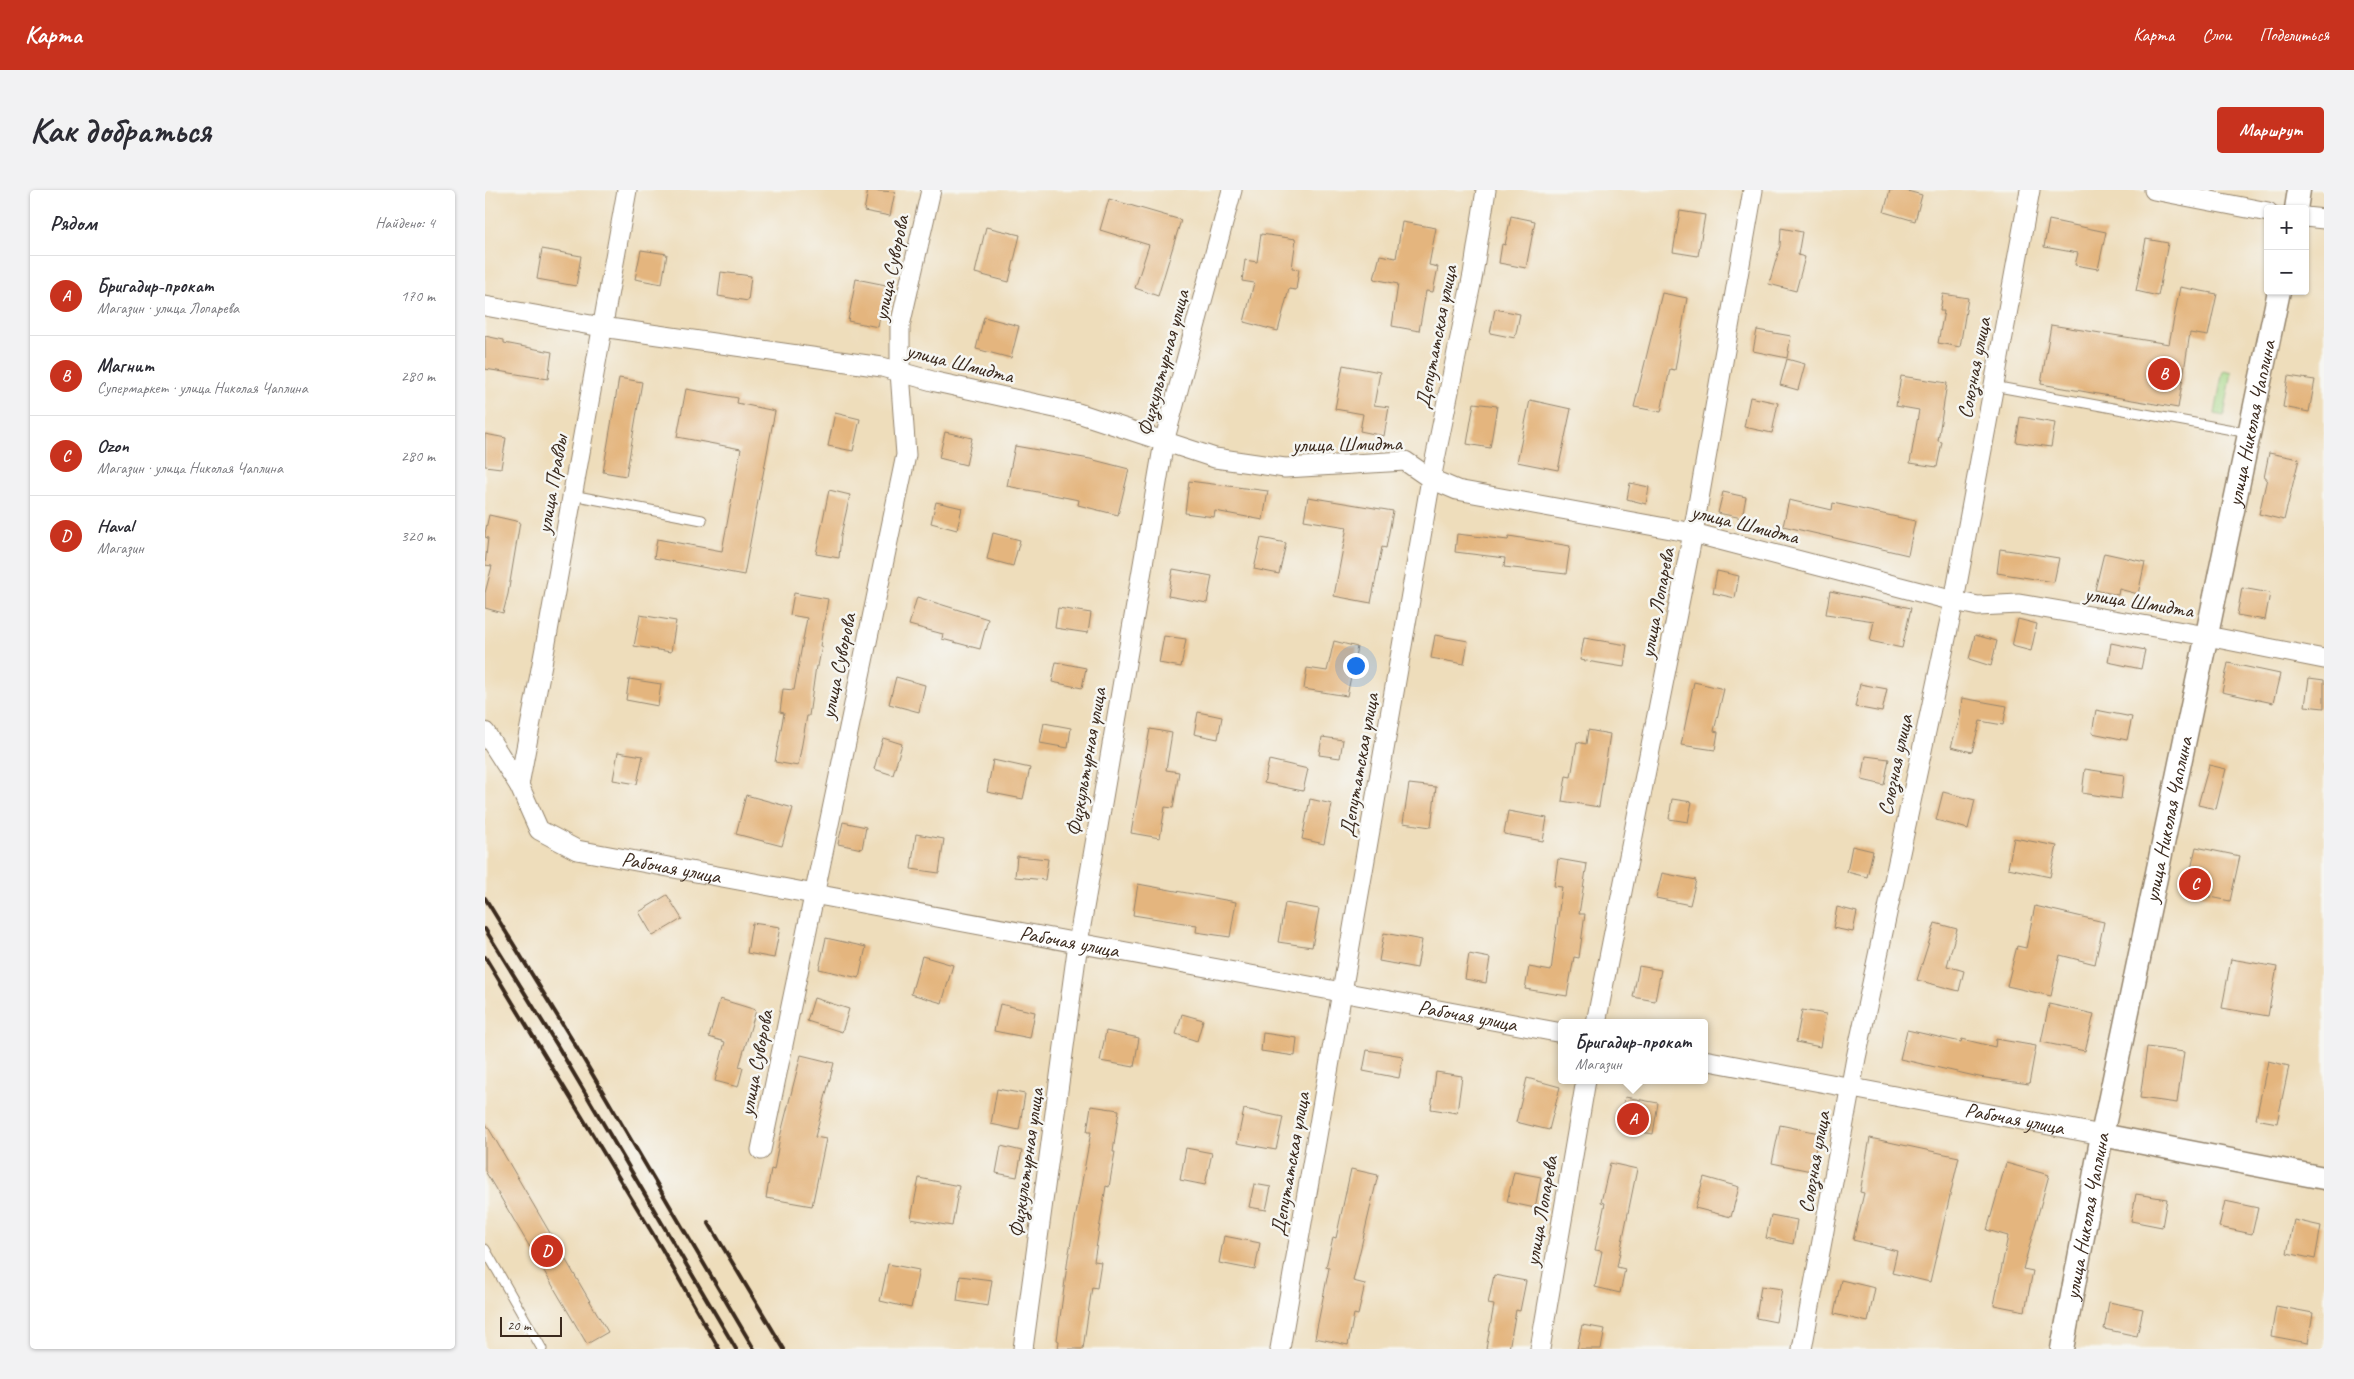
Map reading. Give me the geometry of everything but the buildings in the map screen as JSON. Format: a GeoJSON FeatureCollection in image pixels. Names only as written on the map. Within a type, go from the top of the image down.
{"type":"FeatureCollection","features":[{"type":"Feature","properties":{"kind":"street","name":"улица Правды"},"geometry":{"type":"LineString","coordinates":[[519,785],[627,190]]}},
{"type":"Feature","properties":{"kind":"street","name":"улица Суворова"},"geometry":{"type":"LineString","coordinates":[[761,1150],[813,893],[906,455],[900,372],[900,326],[931,190]]}},
{"type":"Feature","properties":{"kind":"street","name":"Физкультурная улица"},"geometry":{"type":"LineString","coordinates":[[1023,1349],[1078,943],[1164,442],[1232,190]]}},
{"type":"Feature","properties":{"kind":"street","name":"Депутатская улица"},"geometry":{"type":"LineString","coordinates":[[1280,1349],[1431,479],[1473,274],[1486,190]]}},
{"type":"Feature","properties":{"kind":"street","name":"улица Лопарева"},"geometry":{"type":"LineString","coordinates":[[1597,1019],[1693,534],[1753,190]]}},
{"type":"Feature","properties":{"kind":"street","name":"Союзная улица"},"geometry":{"type":"LineString","coordinates":[[1802,1349],[1850,1088],[1954,601],[2030,190]]}},
{"type":"Feature","properties":{"kind":"street"},"geometry":{"type":"LineString","coordinates":[[2154,190],[2264,211]]}},
{"type":"Feature","properties":{"kind":"street"},"geometry":{"type":"LineString","coordinates":[[2297,205],[2299,190]]}},
{"type":"Feature","properties":{"kind":"street"},"geometry":{"type":"LineString","coordinates":[[2309,218],[2324,219]]}},
{"type":"Feature","properties":{"kind":"street","name":"улица Николая Чаплина"},"geometry":{"type":"LineString","coordinates":[[2062,1349],[2102,1135],[2278,295]]}},
{"type":"Feature","properties":{"kind":"street","name":"улица Шмидта"},"geometry":{"type":"LineString","coordinates":[[485,306],[602,327],[882,367],[936,382],[1078,413],[1215,458],[1285,468],[1405,461],[1431,479],[1457,490],[1693,534],[1954,601],[1978,606],[2019,604],[2207,636],[2324,659]]}},
{"type":"Feature","properties":{"kind":"street","name":"Рабочая улица"},"geometry":{"type":"LineString","coordinates":[[485,732],[519,785],[539,830],[577,850],[1558,1032]]}},
{"type":"Feature","properties":{"kind":"street","name":"Рабочая улица"},"geometry":{"type":"LineString","coordinates":[[1708,1061],[2324,1178]]}},
{"type":"Feature","properties":{"kind":"street","name":"улица Лопарева"},"geometry":{"type":"LineString","coordinates":[[1540,1349],[1585,1084]]}},
{"type":"Feature","properties":{"kind":"lane"},"geometry":{"type":"LineString","coordinates":[[1993,386],[2250,433]]}},
{"type":"Feature","properties":{"kind":"lane"},"geometry":{"type":"LineString","coordinates":[[573,495],[702,520]]}},
{"type":"Feature","properties":{"kind":"lane"},"geometry":{"type":"LineString","coordinates":[[485,1249],[542,1349]]}},
{"type":"Feature","properties":{"kind":"green space"},"geometry":{"type":"Polygon","coordinates":[[[2223,370],[2232,372],[2224,416],[2215,414],[2223,370]]]}},
{"type":"Feature","properties":{"kind":"railway"},"geometry":{"type":"LineString","coordinates":[[485,898],[574,1043],[754,1349]]}},
{"type":"Feature","properties":{"kind":"railway"},"geometry":{"type":"LineString","coordinates":[[485,929],[557,1045],[736,1349]]}},
{"type":"Feature","properties":{"kind":"railway"},"geometry":{"type":"LineString","coordinates":[[485,957],[662,1249],[719,1349]]}},
{"type":"Feature","properties":{"kind":"railway"},"geometry":{"type":"LineString","coordinates":[[708,1222],[784,1349]]}},
{"type":"Feature","properties":{"kind":"place","name":"Магнит"},"geometry":{"type":"Point","coordinates":[2164,374]}},
{"type":"Feature","properties":{"kind":"place","name":"Ozon"},"geometry":{"type":"Point","coordinates":[2195,884]}},
{"type":"Feature","properties":{"kind":"place","name":"Бригадир-прокат"},"geometry":{"type":"Point","coordinates":[1633,1119]}},
{"type":"Feature","properties":{"kind":"place","name":"Haval"},"geometry":{"type":"Point","coordinates":[547,1251]}}]}
